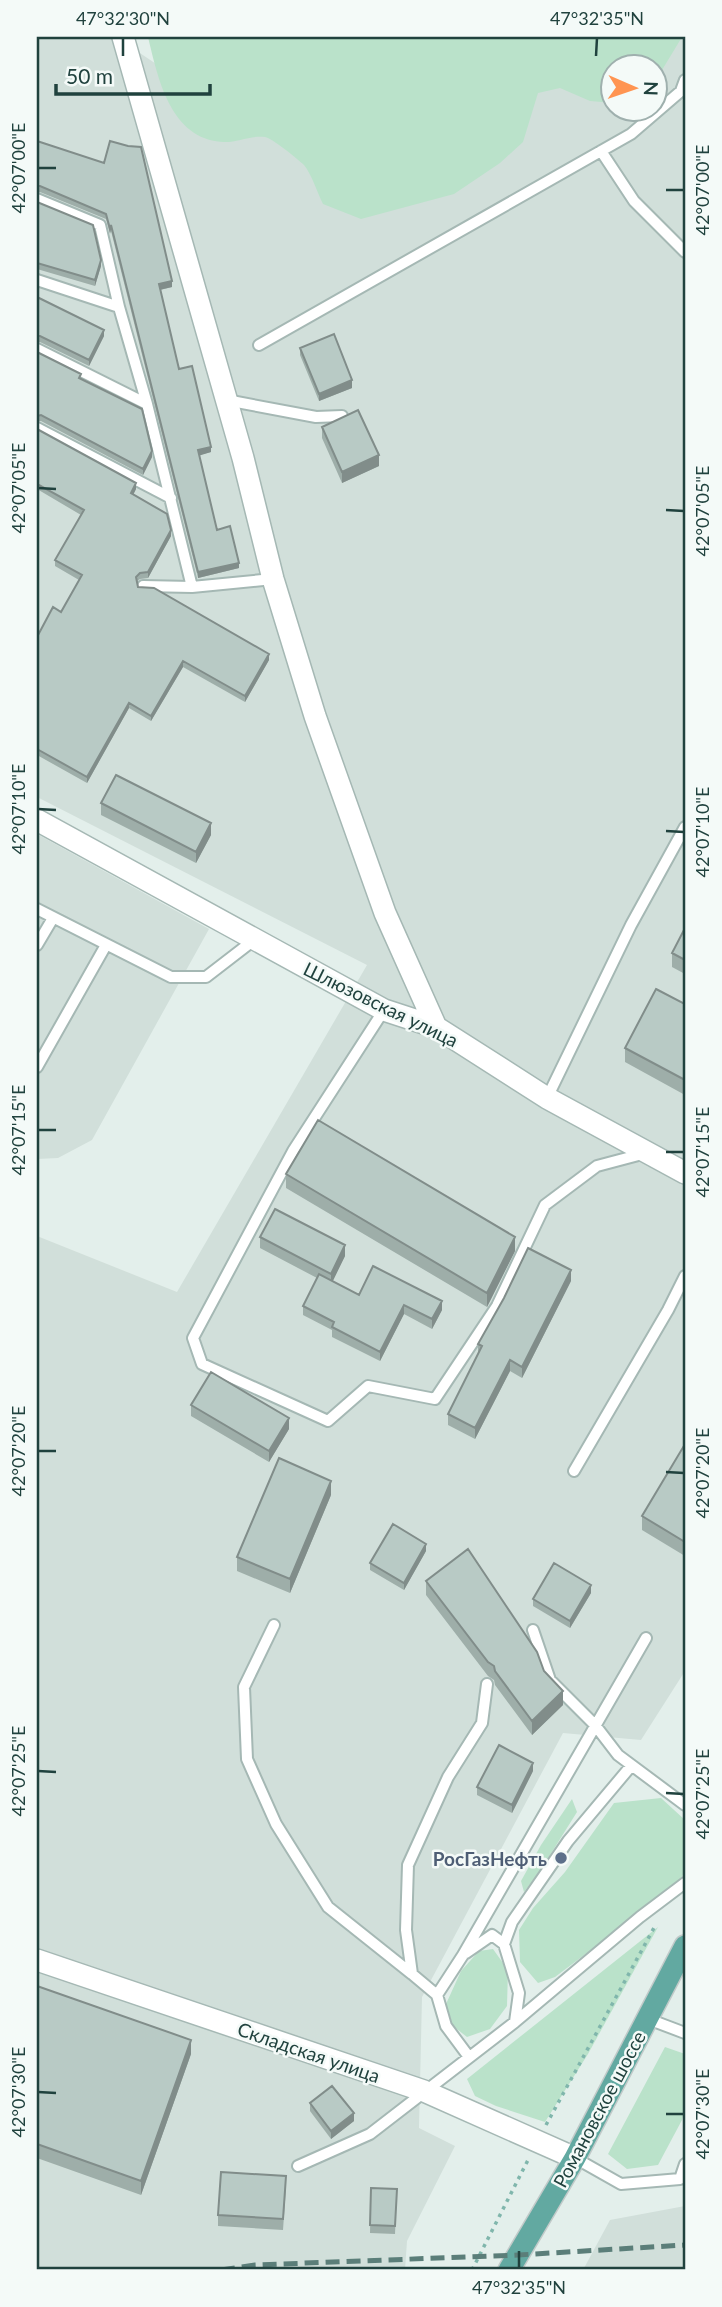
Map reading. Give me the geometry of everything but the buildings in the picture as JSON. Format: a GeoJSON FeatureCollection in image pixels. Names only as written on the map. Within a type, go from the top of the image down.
{"type":"FeatureCollection","features":[{"type":"Feature","properties":{"kind":"main road","name":"Романовское шоссе"},"geometry":{"type":"LineString","coordinates":[[509,2270],[575,2158],[685,1946]]}},
{"type":"Feature","properties":{"kind":"street"},"geometry":{"type":"LineString","coordinates":[[123,37],[226,400],[273,579],[315,716],[385,913],[436,1027]]}},
{"type":"Feature","properties":{"kind":"street","name":"Шлюзовская улица"},"geometry":{"type":"LineString","coordinates":[[37,820],[384,1010],[436,1027],[547,1098],[685,1173]]}},
{"type":"Feature","properties":{"kind":"street","name":"Складская улица"},"geometry":{"type":"LineString","coordinates":[[37,1960],[424,2091],[575,2158]]}},
{"type":"Feature","properties":{"kind":"lane"},"geometry":{"type":"LineString","coordinates":[[259,345],[631,134],[681,91],[685,80]]}},
{"type":"Feature","properties":{"kind":"lane"},"geometry":{"type":"LineString","coordinates":[[601,150],[634,201],[685,252]]}},
{"type":"Feature","properties":{"kind":"lane"},"geometry":{"type":"LineString","coordinates":[[37,199],[100,225],[192,587]]}},
{"type":"Feature","properties":{"kind":"lane"},"geometry":{"type":"LineString","coordinates":[[37,280],[119,307]]}},
{"type":"Feature","properties":{"kind":"lane"},"geometry":{"type":"LineString","coordinates":[[37,349],[147,404]]}},
{"type":"Feature","properties":{"kind":"lane"},"geometry":{"type":"LineString","coordinates":[[226,400],[316,417],[342,416]]}},
{"type":"Feature","properties":{"kind":"lane"},"geometry":{"type":"LineString","coordinates":[[37,428],[171,498]]}},
{"type":"Feature","properties":{"kind":"lane"},"geometry":{"type":"LineString","coordinates":[[143,586],[192,587],[273,579]]}},
{"type":"Feature","properties":{"kind":"lane"},"geometry":{"type":"LineString","coordinates":[[547,1098],[631,925],[685,827]]}},
{"type":"Feature","properties":{"kind":"lane"},"geometry":{"type":"LineString","coordinates":[[37,909],[171,977],[206,976],[254,940]]}},
{"type":"Feature","properties":{"kind":"lane"},"geometry":{"type":"LineString","coordinates":[[37,945],[53,918]]}},
{"type":"Feature","properties":{"kind":"lane"},"geometry":{"type":"LineString","coordinates":[[37,1067],[106,945]]}},
{"type":"Feature","properties":{"kind":"lane"},"geometry":{"type":"LineString","coordinates":[[384,1010],[293,1151],[193,1338],[202,1364],[328,1421],[368,1386],[435,1399],[497,1306],[545,1205],[597,1166],[648,1153]]}},
{"type":"Feature","properties":{"kind":"lane"},"geometry":{"type":"LineString","coordinates":[[574,1471],[685,1276]]}},
{"type":"Feature","properties":{"kind":"lane"},"geometry":{"type":"LineString","coordinates":[[274,1625],[244,1687],[247,1759],[276,1824],[328,1907],[437,1995],[446,2026],[470,2057]]}},
{"type":"Feature","properties":{"kind":"lane"},"geometry":{"type":"LineString","coordinates":[[533,1630],[551,1680],[595,1725],[618,1755],[685,1805]]}},
{"type":"Feature","properties":{"kind":"lane"},"geometry":{"type":"LineString","coordinates":[[437,1995],[463,1955],[646,1637]]}},
{"type":"Feature","properties":{"kind":"lane"},"geometry":{"type":"LineString","coordinates":[[412,1974],[406,1930],[408,1865],[448,1777],[482,1723],[487,1684]]}},
{"type":"Feature","properties":{"kind":"lane"},"geometry":{"type":"LineString","coordinates":[[515,2022],[519,1993],[505,1944],[512,1922],[568,1841],[631,1766]]}},
{"type":"Feature","properties":{"kind":"lane"},"geometry":{"type":"LineString","coordinates":[[298,2166],[370,2134],[515,2022],[685,1883]]}},
{"type":"Feature","properties":{"kind":"lane"},"geometry":{"type":"LineString","coordinates":[[463,1955],[492,1935],[505,1944]]}},
{"type":"Feature","properties":{"kind":"lane"},"geometry":{"type":"LineString","coordinates":[[648,2019],[685,2033]]}},
{"type":"Feature","properties":{"kind":"lane"},"geometry":{"type":"LineString","coordinates":[[575,2158],[621,2184],[680,2179],[685,2164]]}},
{"type":"Feature","properties":{"kind":"path"},"geometry":{"type":"LineString","coordinates":[[472,2270],[537,2142],[674,1892]]}},
{"type":"Feature","properties":{"kind":"shaded area"},"geometry":{"type":"Polygon","coordinates":[[[37,37],[116,37],[186,84],[274,37],[685,37],[685,1671],[641,1740],[563,1733],[422,1997],[419,2128],[455,2146],[407,2241],[405,2270],[37,2270],[37,1236],[177,1292],[367,965],[37,797],[37,37]]]}},
{"type":"Feature","properties":{"kind":"shaded area"},"geometry":{"type":"Polygon","coordinates":[[[37,834],[209,929],[92,1140],[58,1158],[37,1159],[37,834]]]}},
{"type":"Feature","properties":{"kind":"shaded area"},"geometry":{"type":"Polygon","coordinates":[[[685,2206],[685,2270],[583,2270],[610,2220],[685,2206]]]}},
{"type":"Feature","properties":{"kind":"green space"},"geometry":{"type":"Polygon","coordinates":[[[148,37],[682,37],[670,57],[670,52],[600,52],[600,102],[590,101],[560,88],[538,93],[523,142],[500,163],[454,194],[361,219],[323,204],[304,165],[268,138],[254,137],[223,142],[205,138],[190,130],[169,104],[156,70],[148,37]]]}},
{"type":"Feature","properties":{"kind":"green space"},"geometry":{"type":"Polygon","coordinates":[[[661,1798],[685,1820],[685,1872],[676,1886],[555,1977],[538,1983],[520,1962],[519,1930],[533,1908],[565,1872],[614,1803],[661,1798]]]}},
{"type":"Feature","properties":{"kind":"green space"},"geometry":{"type":"Polygon","coordinates":[[[572,1799],[577,1812],[524,1892],[521,1881],[572,1799]]]}},
{"type":"Feature","properties":{"kind":"green space"},"geometry":{"type":"Polygon","coordinates":[[[658,1927],[588,2054],[545,2122],[475,2096],[467,2079],[658,1927]]]}},
{"type":"Feature","properties":{"kind":"green space"},"geometry":{"type":"Polygon","coordinates":[[[493,1949],[508,1970],[507,2006],[490,2029],[467,2037],[453,2026],[446,2004],[461,1971],[479,1951],[493,1949]]]}},
{"type":"Feature","properties":{"kind":"green space"},"geometry":{"type":"Polygon","coordinates":[[[665,2047],[685,2054],[685,2107],[682,2120],[658,2165],[627,2169],[608,2154],[665,2047]]]}},
{"type":"Feature","properties":{"kind":"railway"},"geometry":{"type":"LineString","coordinates":[[221,2270],[255,2265],[518,2255],[685,2245]]}},
{"type":"Feature","properties":{"kind":"place","name":"РосГазНефть"},"geometry":{"type":"Point","coordinates":[561,1858]}}]}
